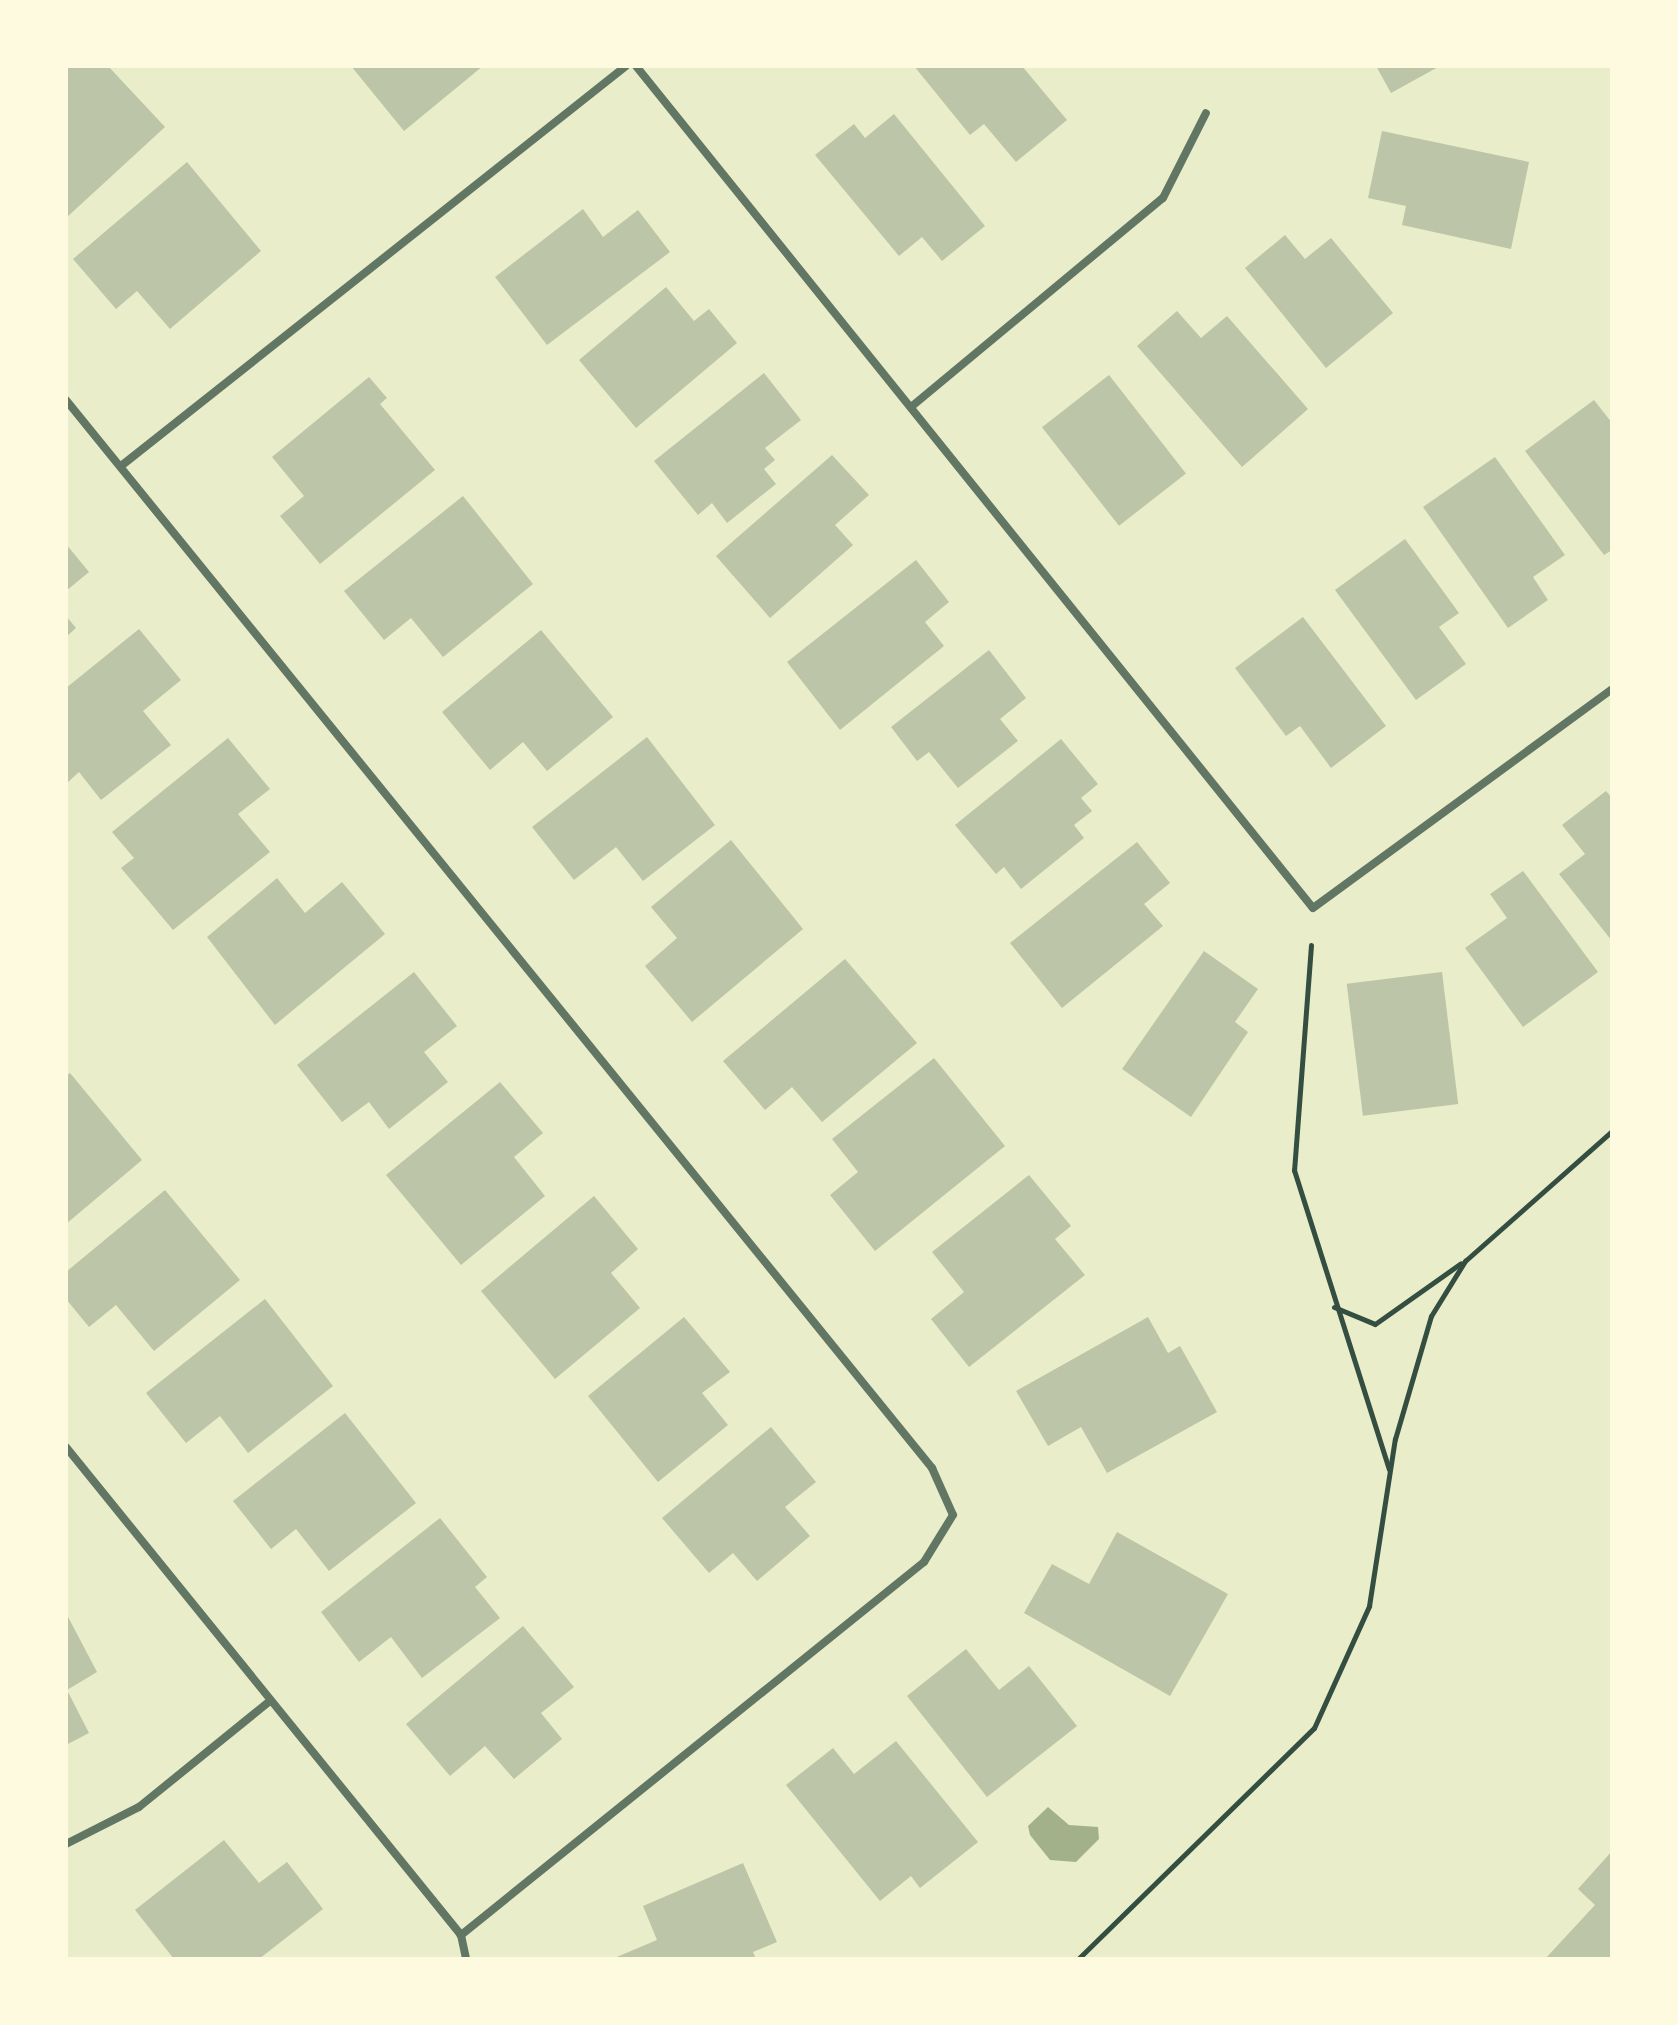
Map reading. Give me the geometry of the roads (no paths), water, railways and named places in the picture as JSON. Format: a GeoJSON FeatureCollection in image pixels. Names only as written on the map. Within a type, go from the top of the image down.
{"type":"FeatureCollection","features":[{"type":"Feature","properties":{"kind":"street"},"geometry":{"type":"LineString","coordinates":[[121,466],[626,66]]}},
{"type":"Feature","properties":{"kind":"street"},"geometry":{"type":"LineString","coordinates":[[636,66],[1313,908],[1612,689]]}},
{"type":"Feature","properties":{"kind":"street"},"geometry":{"type":"LineString","coordinates":[[911,407],[1163,198],[1206,113]]}},
{"type":"Feature","properties":{"kind":"street"},"geometry":{"type":"LineString","coordinates":[[66,400],[932,1468],[953,1515],[924,1562],[461,1935]]}},
{"type":"Feature","properties":{"kind":"street"},"geometry":{"type":"LineString","coordinates":[[66,1447],[461,1935],[466,1959]]}},
{"type":"Feature","properties":{"kind":"street"},"geometry":{"type":"LineString","coordinates":[[66,1844],[139,1807],[270,1701]]}}]}
